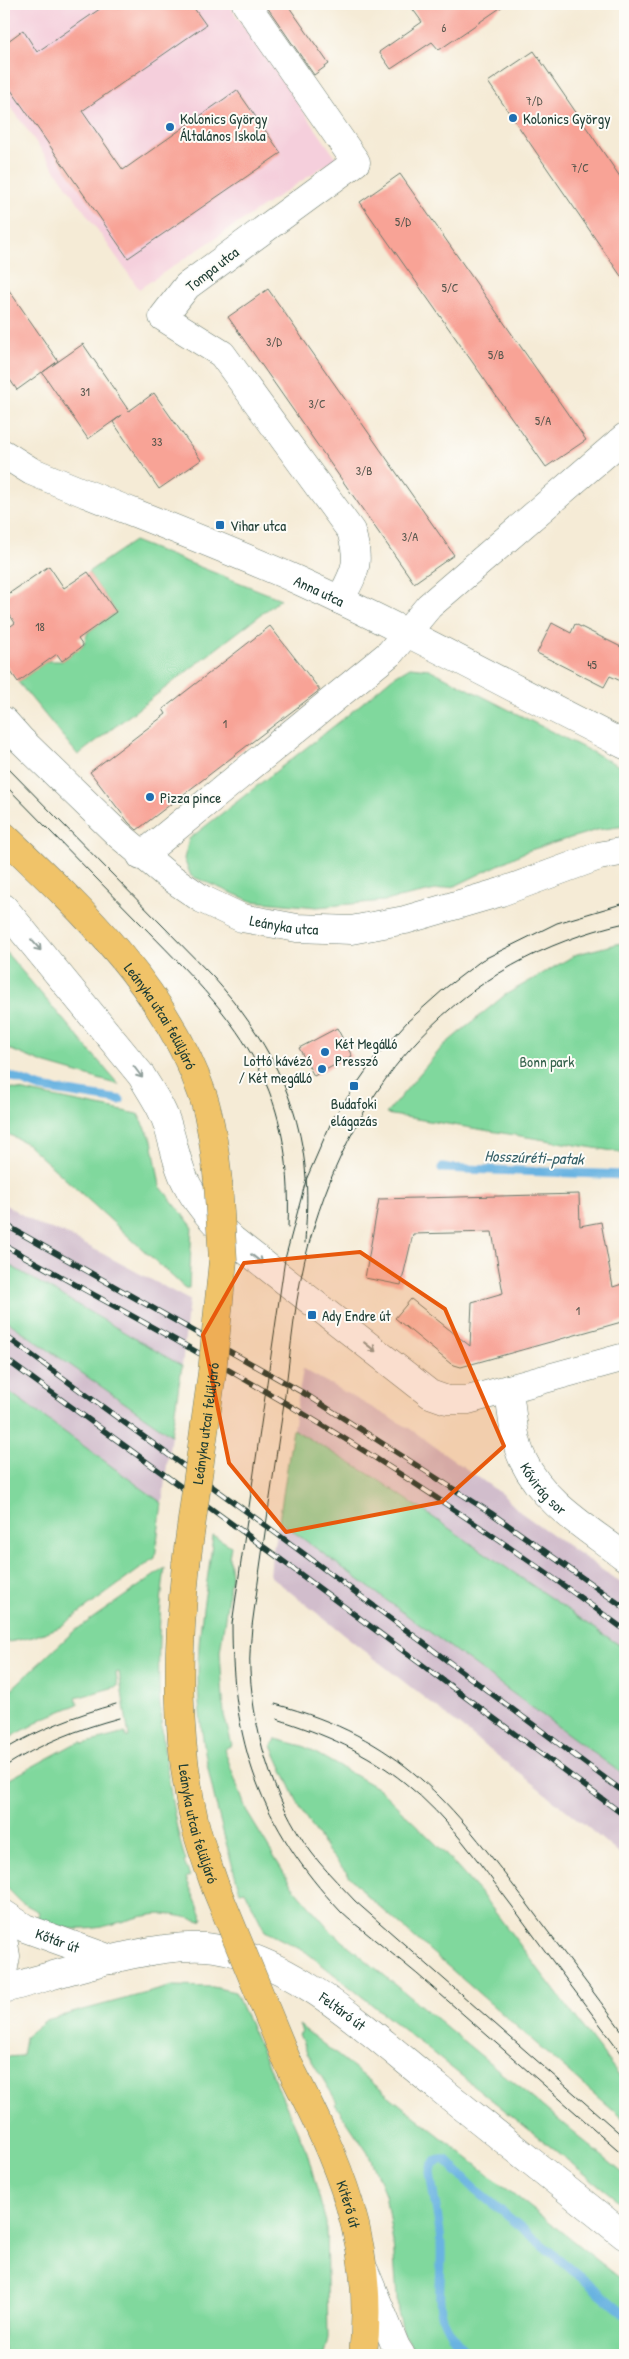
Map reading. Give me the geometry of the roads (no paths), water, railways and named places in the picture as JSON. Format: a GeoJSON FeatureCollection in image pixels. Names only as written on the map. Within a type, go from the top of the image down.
{"type":"FeatureCollection","features":[{"type":"Feature","properties":{"kind":"main road","name":"Leányka utcai felüljáró"},"geometry":{"type":"LineString","coordinates":[[4,836],[66,894],[118,952],[155,1000],[180,1044],[203,1096],[213,1140],[223,1260],[212,1373],[186,1564],[179,1631],[179,1703],[186,1769],[195,1824],[215,1886],[288,2063]]}},
{"type":"Feature","properties":{"kind":"main road","name":"Kitérő út"},"geometry":{"type":"LineString","coordinates":[[288,2063],[341,2177],[356,2224],[364,2271],[363,2355]]}},
{"type":"Feature","properties":{"kind":"street","name":"Tompa utca"},"geometry":{"type":"LineString","coordinates":[[246,4],[356,162],[187,286],[163,316],[222,354],[351,531],[358,553],[353,575],[340,600]]}},
{"type":"Feature","properties":{"kind":"street"},"geometry":{"type":"LineString","coordinates":[[141,856],[390,653],[428,606],[625,436]]}},
{"type":"Feature","properties":{"kind":"street","name":"Anna utca"},"geometry":{"type":"LineString","coordinates":[[4,454],[31,471],[296,580],[340,600],[408,632],[625,745]]}},
{"type":"Feature","properties":{"kind":"street","name":"Leányka utca"},"geometry":{"type":"LineString","coordinates":[[4,721],[21,740],[141,856],[202,899],[242,918],[297,928],[351,930],[405,920],[500,892],[598,856],[625,851]]}},
{"type":"Feature","properties":{"kind":"street"},"geometry":{"type":"LineString","coordinates":[[4,908],[141,1075],[158,1103],[169,1128],[174,1150],[188,1187],[208,1216],[233,1240],[430,1394],[447,1400],[468,1400],[625,1357]]}},
{"type":"Feature","properties":{"kind":"street","name":"Kővirág sor"},"geometry":{"type":"LineString","coordinates":[[509,1388],[514,1425],[522,1459],[537,1483],[555,1503],[625,1557]]}},
{"type":"Feature","properties":{"kind":"street","name":"Kőtár út"},"geometry":{"type":"LineString","coordinates":[[4,1914],[25,1928],[113,1960]]}},
{"type":"Feature","properties":{"kind":"street"},"geometry":{"type":"LineString","coordinates":[[4,1944],[6,1956],[4,1967]]}},
{"type":"Feature","properties":{"kind":"street","name":"Feltáró út"},"geometry":{"type":"LineString","coordinates":[[4,1989],[113,1960],[167,1948],[213,1948],[247,1956],[278,1970],[333,2004],[625,2236]]}},
{"type":"Feature","properties":{"kind":"street"},"geometry":{"type":"LineString","coordinates":[[364,2271],[401,2355]]}},
{"type":"Feature","properties":{"kind":"waterway","name":"Hosszúréti-patak"},"geometry":{"type":"LineString","coordinates":[[4,1074],[41,1088],[120,1100]]}},
{"type":"Feature","properties":{"kind":"waterway","name":"Hosszúréti-patak"},"geometry":{"type":"LineString","coordinates":[[442,1168],[625,1175]]}},
{"type":"Feature","properties":{"kind":"waterway"},"geometry":{"type":"LineString","coordinates":[[470,2355],[456,2341],[448,2328],[442,2316],[440,2304],[441,2245],[430,2172],[433,2164],[440,2160],[446,2160],[476,2190],[625,2314]]}},
{"type":"Feature","properties":{"kind":"tram line"},"geometry":{"type":"LineString","coordinates":[[4,764],[214,978],[249,1022],[277,1070],[297,1122],[303,1149],[306,1178],[307,1211],[305,1243]]}},
{"type":"Feature","properties":{"kind":"tram line"},"geometry":{"type":"LineString","coordinates":[[4,784],[174,957],[231,1023],[252,1056],[269,1092],[281,1131],[287,1176],[288,1228]]}},
{"type":"Feature","properties":{"kind":"tram line"},"geometry":{"type":"LineString","coordinates":[[625,903],[557,923],[482,960],[444,989],[407,1022],[375,1058],[333,1118],[306,1180],[285,1259],[232,1624],[233,1667],[237,1707],[245,1744],[256,1780],[270,1814],[289,1847],[344,1915],[424,1980],[625,2156]]}},
{"type":"Feature","properties":{"kind":"tram line"},"geometry":{"type":"LineString","coordinates":[[625,923],[566,941],[512,966],[464,997],[422,1035],[386,1079],[355,1128],[330,1182],[310,1240],[301,1280],[252,1626],[250,1660],[256,1722],[270,1772],[291,1820],[319,1862],[355,1901],[625,2138]]}},
{"type":"Feature","properties":{"kind":"tram line"},"geometry":{"type":"LineString","coordinates":[[4,1750],[58,1723],[116,1704]]}},
{"type":"Feature","properties":{"kind":"tram line"},"geometry":{"type":"LineString","coordinates":[[275,1704],[319,1718],[357,1735],[390,1755],[420,1778],[446,1804],[498,1865],[625,2035]]}},
{"type":"Feature","properties":{"kind":"tram line"},"geometry":{"type":"LineString","coordinates":[[4,1767],[31,1751],[60,1738],[119,1718]]}},
{"type":"Feature","properties":{"kind":"tram line"},"geometry":{"type":"LineString","coordinates":[[277,1719],[311,1731],[360,1753],[391,1772],[421,1796],[475,1857],[625,2058]]}},
{"type":"Feature","properties":{"kind":"railway"},"geometry":{"type":"LineString","coordinates":[[4,1224],[307,1395],[491,1513],[625,1608]]}},
{"type":"Feature","properties":{"kind":"railway"},"geometry":{"type":"LineString","coordinates":[[4,1245],[195,1351],[337,1434],[475,1524],[625,1630]]}},
{"type":"Feature","properties":{"kind":"railway"},"geometry":{"type":"LineString","coordinates":[[4,1335],[284,1539],[625,1793]]}},
{"type":"Feature","properties":{"kind":"railway"},"geometry":{"type":"LineString","coordinates":[[4,1358],[272,1553],[625,1816]]}},
{"type":"Feature","properties":{"kind":"place","name":"Kolonics György"},"geometry":{"type":"Point","coordinates":[513,118]}},
{"type":"Feature","properties":{"kind":"place","name":"Kolonics György Általános Iskola"},"geometry":{"type":"Point","coordinates":[170,127]}},
{"type":"Feature","properties":{"kind":"place","name":"Vihar utca"},"geometry":{"type":"Point","coordinates":[220,525]}},
{"type":"Feature","properties":{"kind":"place","name":"Pizza pince"},"geometry":{"type":"Point","coordinates":[150,797]}},
{"type":"Feature","properties":{"kind":"place","name":"Két Megálló Presszó"},"geometry":{"type":"Point","coordinates":[325,1052]}},
{"type":"Feature","properties":{"kind":"place","name":"Lottó kávézó / Két megálló"},"geometry":{"type":"Point","coordinates":[322,1069]}},
{"type":"Feature","properties":{"kind":"place","name":"Budafoki elágazás"},"geometry":{"type":"Point","coordinates":[354,1086]}},
{"type":"Feature","properties":{"kind":"place","name":"Ady Endre út"},"geometry":{"type":"Point","coordinates":[312,1315]}},
{"type":"Feature","properties":{"kind":"park label","name":"Bonn park"},"geometry":{"type":"Point","coordinates":[547,1061]}}]}
